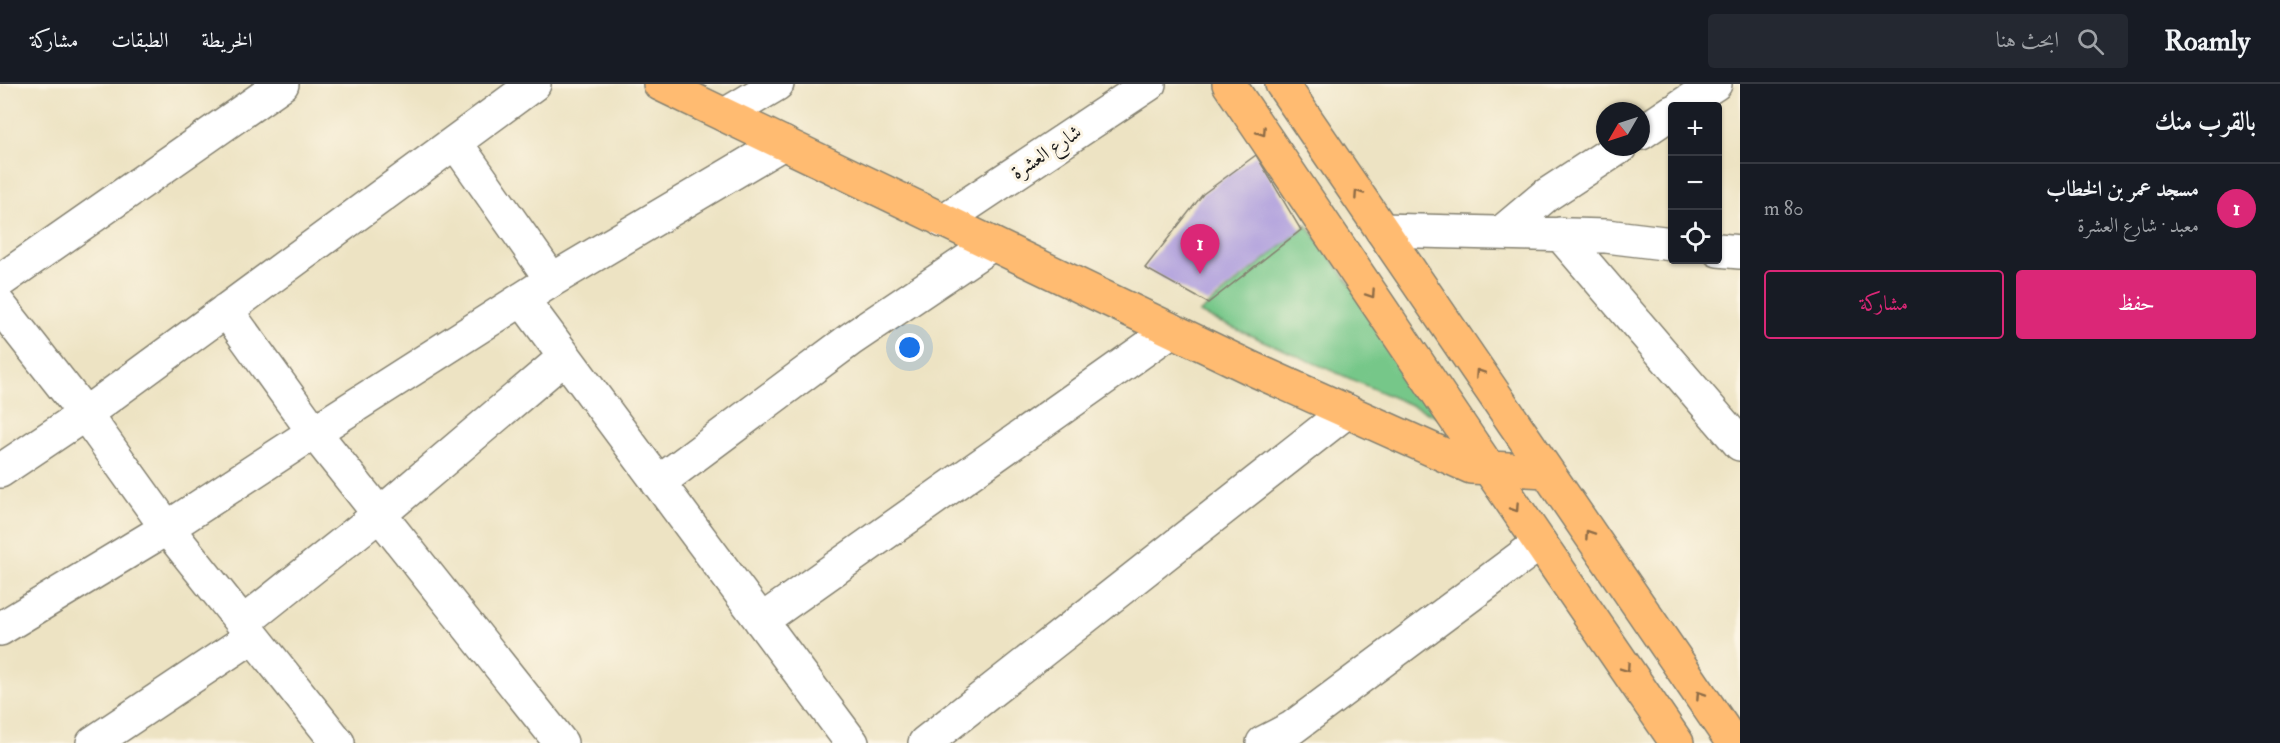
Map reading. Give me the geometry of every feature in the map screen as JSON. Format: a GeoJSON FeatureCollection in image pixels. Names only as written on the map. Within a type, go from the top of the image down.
{"type":"FeatureCollection","features":[{"type":"Feature","properties":{"kind":"main road"},"geometry":{"type":"LineString","coordinates":[[660,84],[1172,330],[1471,466],[1546,471]]}},
{"type":"Feature","properties":{"kind":"main road"},"geometry":{"type":"LineString","coordinates":[[1229,84],[1677,743]]}},
{"type":"Feature","properties":{"kind":"main road"},"geometry":{"type":"LineString","coordinates":[[1282,84],[1733,743]]}},
{"type":"Feature","properties":{"kind":"street"},"geometry":{"type":"LineString","coordinates":[[0,280],[282,84]]}},
{"type":"Feature","properties":{"kind":"street"},"geometry":{"type":"LineString","coordinates":[[0,471],[85,414],[534,84]]}},
{"type":"Feature","properties":{"kind":"street"},"geometry":{"type":"LineString","coordinates":[[725,115],[777,84]]}},
{"type":"Feature","properties":{"kind":"street","name":"شارع العشرة"},"geometry":{"type":"LineString","coordinates":[[943,220],[1149,84]]}},
{"type":"Feature","properties":{"kind":"street"},"geometry":{"type":"LineString","coordinates":[[1687,102],[1715,84]]}},
{"type":"Feature","properties":{"kind":"street"},"geometry":{"type":"LineString","coordinates":[[1650,127],[1668,115]]}},
{"type":"Feature","properties":{"kind":"street"},"geometry":{"type":"LineString","coordinates":[[455,142],[552,280]]}},
{"type":"Feature","properties":{"kind":"street"},"geometry":{"type":"LineString","coordinates":[[0,629],[167,528],[552,280],[783,143]]}},
{"type":"Feature","properties":{"kind":"street"},"geometry":{"type":"LineString","coordinates":[[1501,233],[1545,196],[1606,156]]}},
{"type":"Feature","properties":{"kind":"street"},"geometry":{"type":"LineString","coordinates":[[1382,230],[1606,236],[1668,244]]}},
{"type":"Feature","properties":{"kind":"street"},"geometry":{"type":"LineString","coordinates":[[1560,234],[1740,444]]}},
{"type":"Feature","properties":{"kind":"street"},"geometry":{"type":"LineString","coordinates":[[658,483],[851,339],[992,244]]}},
{"type":"Feature","properties":{"kind":"street"},"geometry":{"type":"LineString","coordinates":[[1722,250],[1740,252]]}},
{"type":"Feature","properties":{"kind":"street"},"geometry":{"type":"LineString","coordinates":[[522,299],[852,743]]}},
{"type":"Feature","properties":{"kind":"street"},"geometry":{"type":"LineString","coordinates":[[0,306],[85,414],[167,528],[338,743]]}},
{"type":"Feature","properties":{"kind":"street"},"geometry":{"type":"LineString","coordinates":[[226,310],[314,432],[561,743]]}},
{"type":"Feature","properties":{"kind":"street"},"geometry":{"type":"LineString","coordinates":[[761,621],[1172,330]]}},
{"type":"Feature","properties":{"kind":"street"},"geometry":{"type":"LineString","coordinates":[[93,743],[248,629],[565,357]]}},
{"type":"Feature","properties":{"kind":"street"},"geometry":{"type":"LineString","coordinates":[[925,743],[1347,411]]}},
{"type":"Feature","properties":{"kind":"street"},"geometry":{"type":"LineString","coordinates":[[1263,743],[1297,735],[1540,543]]}},
{"type":"Feature","properties":{"kind":"green space"},"geometry":{"type":"Polygon","coordinates":[[[1307,225],[1452,423],[1199,313],[1307,225]]]}},
{"type":"Feature","properties":{"kind":"building"},"geometry":{"type":"Polygon","coordinates":[[[1256,155],[1301,230],[1208,303],[1145,268],[1203,194],[1256,155]]]}},
{"type":"Feature","properties":{"kind":"place","name":"مسجد عمر بن الخطاب"},"geometry":{"type":"Point","coordinates":[1200,274]}}]}
